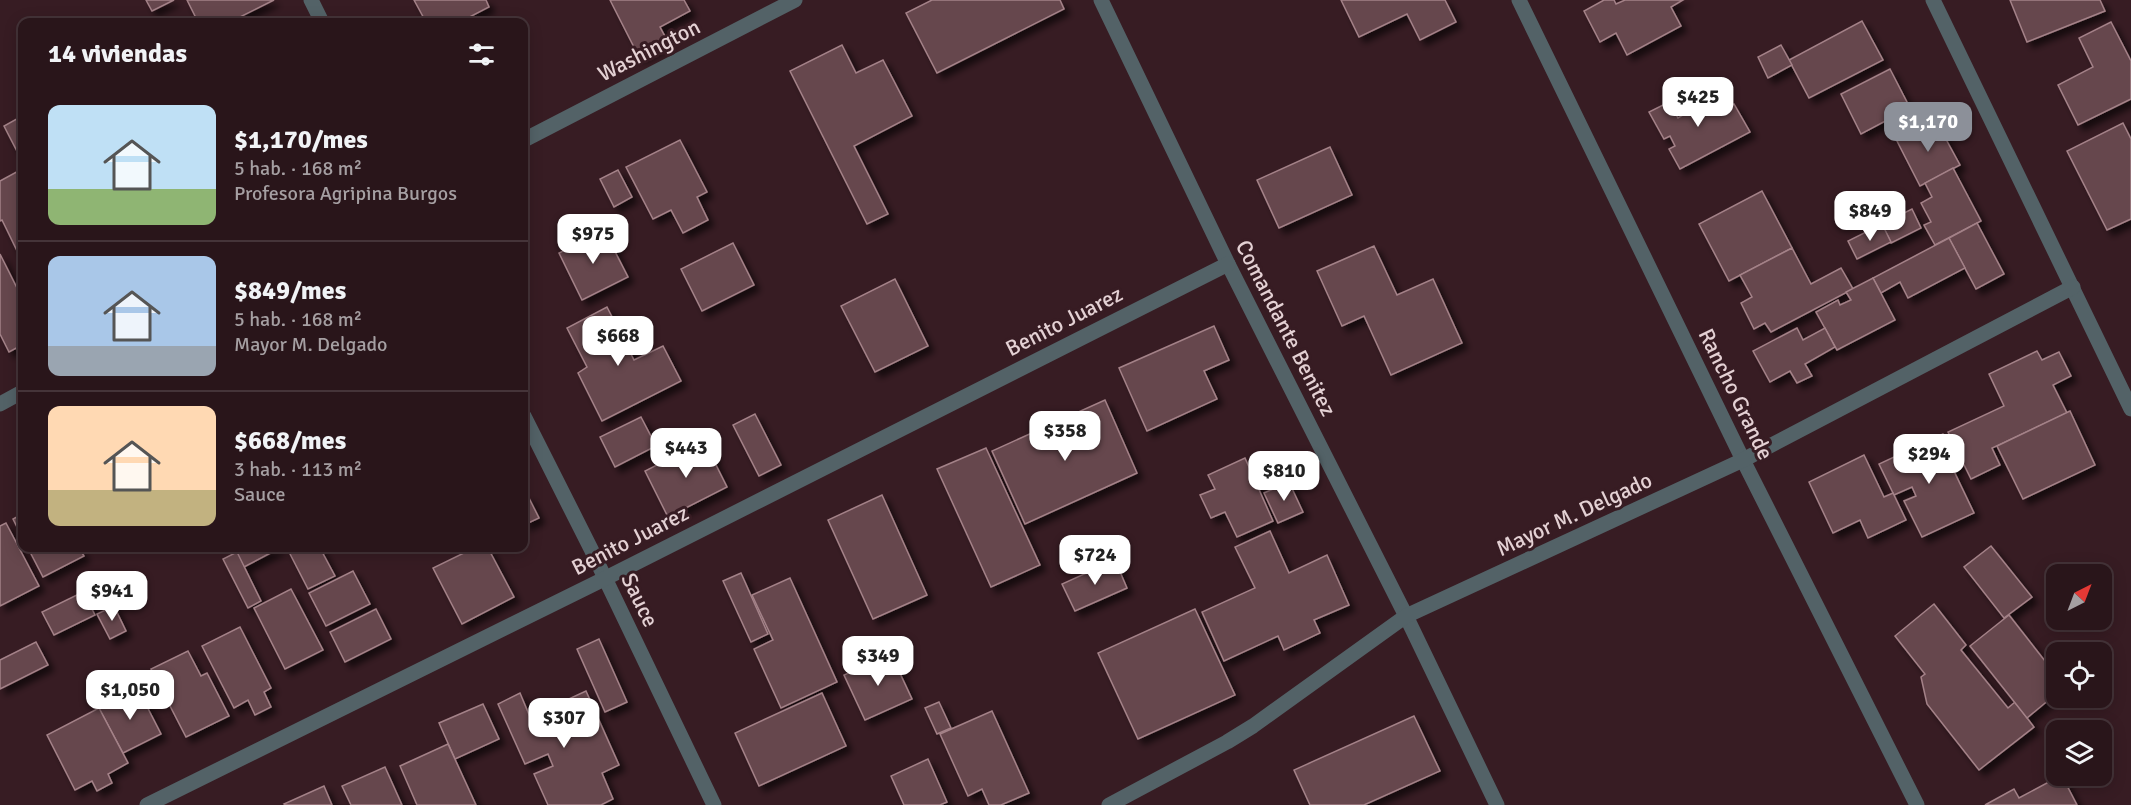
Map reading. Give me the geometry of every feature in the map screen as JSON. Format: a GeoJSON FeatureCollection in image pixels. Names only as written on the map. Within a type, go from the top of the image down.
{"type":"FeatureCollection","features":[{"type":"Feature","properties":{"kind":"street"},"geometry":{"type":"LineString","coordinates":[[310,0],[320,18]]}},
{"type":"Feature","properties":{"kind":"street","name":"Washington"},"geometry":{"type":"LineString","coordinates":[[528,138],[795,0]]}},
{"type":"Feature","properties":{"kind":"street","name":"Comandante Benitez"},"geometry":{"type":"LineString","coordinates":[[1101,0],[1228,264],[1406,616],[1497,805]]}},
{"type":"Feature","properties":{"kind":"street","name":"Rancho Grande"},"geometry":{"type":"LineString","coordinates":[[1519,0],[1743,460],[1917,805]]}},
{"type":"Feature","properties":{"kind":"street"},"geometry":{"type":"LineString","coordinates":[[1933,0],[2131,409]]}},
{"type":"Feature","properties":{"kind":"street","name":"Benito Juarez"},"geometry":{"type":"LineString","coordinates":[[147,805],[604,579],[1228,264]]}},
{"type":"Feature","properties":{"kind":"street","name":"Mayor M. Delgado"},"geometry":{"type":"LineString","coordinates":[[1109,805],[1253,726],[1406,616],[1743,460],[2073,287]]}},
{"type":"Feature","properties":{"kind":"street"},"geometry":{"type":"LineString","coordinates":[[0,404],[18,394]]}},
{"type":"Feature","properties":{"kind":"street","name":"Sauce"},"geometry":{"type":"LineString","coordinates":[[528,424],[714,805]]}},
{"type":"Feature","properties":{"kind":"building"},"geometry":{"type":"Polygon","coordinates":[[[146,0],[174,0],[152,11],[146,0]]]}},
{"type":"Feature","properties":{"kind":"building"},"geometry":{"type":"Polygon","coordinates":[[[187,0],[274,0],[238,18],[196,18],[187,0]]]}},
{"type":"Feature","properties":{"kind":"building"},"geometry":{"type":"Polygon","coordinates":[[[414,0],[486,0],[489,7],[468,18],[424,18],[414,0]]]}},
{"type":"Feature","properties":{"kind":"building"},"geometry":{"type":"Polygon","coordinates":[[[610,0],[684,0],[690,11],[660,27],[668,42],[639,57],[610,0]]]}},
{"type":"Feature","properties":{"kind":"building"},"geometry":{"type":"Polygon","coordinates":[[[932,0],[1060,0],[1064,9],[937,73],[906,13],[932,0]]]}},
{"type":"Feature","properties":{"kind":"building"},"geometry":{"type":"Polygon","coordinates":[[[1341,0],[1445,0],[1456,22],[1420,40],[1407,14],[1359,37],[1341,0]]]}},
{"type":"Feature","properties":{"kind":"building"},"geometry":{"type":"Polygon","coordinates":[[[1604,0],[1614,0],[1616,4],[1625,0],[1683,0],[1671,7],[1681,26],[1627,55],[1616,33],[1600,42],[1584,11],[1604,0]]]}},
{"type":"Feature","properties":{"kind":"building"},"geometry":{"type":"Polygon","coordinates":[[[2010,0],[2100,0],[2105,11],[2027,42],[2010,0]]]}},
{"type":"Feature","properties":{"kind":"building"},"geometry":{"type":"Polygon","coordinates":[[[1862,21],[1883,60],[1809,98],[1789,60],[1862,21]]]}},
{"type":"Feature","properties":{"kind":"building"},"geometry":{"type":"Polygon","coordinates":[[[2111,22],[2131,61],[2131,99],[2078,125],[2058,85],[2093,67],[2079,38],[2111,22]]]}},
{"type":"Feature","properties":{"kind":"building"},"geometry":{"type":"Polygon","coordinates":[[[842,45],[856,73],[883,60],[912,116],[854,146],[888,214],[867,224],[790,71],[842,45]]]}},
{"type":"Feature","properties":{"kind":"building"},"geometry":{"type":"Polygon","coordinates":[[[1781,45],[1792,65],[1768,78],[1758,57],[1781,45]]]}},
{"type":"Feature","properties":{"kind":"building"},"geometry":{"type":"Polygon","coordinates":[[[1890,69],[1910,108],[1861,134],[1841,94],[1890,69]]]}},
{"type":"Feature","properties":{"kind":"building"},"geometry":{"type":"Polygon","coordinates":[[[1697,87],[1712,115],[1734,104],[1750,132],[1680,169],[1669,149],[1675,146],[1670,136],[1664,139],[1649,112],[1669,102],[1678,118],[1688,112],[1680,96],[1697,87]]]}},
{"type":"Feature","properties":{"kind":"building"},"geometry":{"type":"Polygon","coordinates":[[[18,118],[18,153],[4,126],[18,118]]]}},
{"type":"Feature","properties":{"kind":"building"},"geometry":{"type":"Polygon","coordinates":[[[1936,121],[1960,165],[1920,186],[1897,141],[1936,121]]]}},
{"type":"Feature","properties":{"kind":"building"},"geometry":{"type":"Polygon","coordinates":[[[2123,123],[2131,139],[2131,219],[2107,230],[2067,151],[2123,123]]]}},
{"type":"Feature","properties":{"kind":"building"},"geometry":{"type":"Polygon","coordinates":[[[680,140],[707,192],[697,197],[708,220],[683,233],[671,210],[653,219],[626,167],[680,140]]]}},
{"type":"Feature","properties":{"kind":"building"},"geometry":{"type":"Polygon","coordinates":[[[1330,147],[1352,195],[1279,228],[1257,180],[1330,147]]]}},
{"type":"Feature","properties":{"kind":"building"},"geometry":{"type":"Polygon","coordinates":[[[1953,168],[1981,221],[1935,245],[1924,225],[1931,222],[1921,203],[1932,197],[1925,183],[1953,168]]]}},
{"type":"Feature","properties":{"kind":"building"},"geometry":{"type":"Polygon","coordinates":[[[618,170],[632,197],[614,207],[600,179],[618,170]]]}},
{"type":"Feature","properties":{"kind":"building"},"geometry":{"type":"Polygon","coordinates":[[[18,171],[18,253],[2,220],[0,221],[0,181],[18,171]]]}},
{"type":"Feature","properties":{"kind":"building"},"geometry":{"type":"Polygon","coordinates":[[[1762,191],[1792,248],[1729,281],[1699,224],[1762,191]]]}},
{"type":"Feature","properties":{"kind":"building"},"geometry":{"type":"Polygon","coordinates":[[[1912,209],[1921,228],[1891,243],[1882,224],[1912,209]]]}},
{"type":"Feature","properties":{"kind":"building"},"geometry":{"type":"Polygon","coordinates":[[[1977,223],[2004,274],[1976,289],[1949,238],[1977,223]]]}},
{"type":"Feature","properties":{"kind":"building"},"geometry":{"type":"Polygon","coordinates":[[[1882,224],[1891,242],[1857,259],[1848,241],[1882,224]]]}},
{"type":"Feature","properties":{"kind":"building"},"geometry":{"type":"Polygon","coordinates":[[[604,230],[628,277],[582,300],[559,253],[604,230]]]}},
{"type":"Feature","properties":{"kind":"building"},"geometry":{"type":"Polygon","coordinates":[[[1949,238],[1965,268],[1908,298],[1900,282],[1881,293],[1873,278],[1949,238]]]}},
{"type":"Feature","properties":{"kind":"building"},"geometry":{"type":"Polygon","coordinates":[[[733,243],[754,285],[702,311],[681,269],[733,243]]]}},
{"type":"Feature","properties":{"kind":"building"},"geometry":{"type":"Polygon","coordinates":[[[1374,246],[1397,295],[1433,279],[1462,343],[1391,375],[1364,316],[1342,326],[1317,271],[1374,246]]]}},
{"type":"Feature","properties":{"kind":"building"},"geometry":{"type":"Polygon","coordinates":[[[1792,248],[1811,284],[1841,268],[1853,289],[1771,332],[1765,323],[1754,329],[1741,303],[1752,297],[1740,275],[1792,248]]]}},
{"type":"Feature","properties":{"kind":"building"},"geometry":{"type":"Polygon","coordinates":[[[0,254],[18,290],[18,347],[9,352],[0,334],[0,254]]]}},
{"type":"Feature","properties":{"kind":"building"},"geometry":{"type":"Polygon","coordinates":[[[1873,278],[1895,320],[1837,350],[1816,312],[1838,300],[1840,305],[1851,300],[1846,292],[1873,278]]]}},
{"type":"Feature","properties":{"kind":"building"},"geometry":{"type":"Polygon","coordinates":[[[895,279],[928,346],[875,372],[841,306],[895,279]]]}},
{"type":"Feature","properties":{"kind":"building"},"geometry":{"type":"Polygon","coordinates":[[[607,307],[634,360],[663,346],[681,381],[602,421],[578,373],[587,367],[567,328],[607,307]]]}},
{"type":"Feature","properties":{"kind":"building"},"geometry":{"type":"Polygon","coordinates":[[[1214,326],[1229,360],[1204,371],[1217,399],[1147,431],[1119,368],[1214,326]]]}},
{"type":"Feature","properties":{"kind":"building"},"geometry":{"type":"Polygon","coordinates":[[[1797,328],[1803,340],[1825,328],[1835,347],[1805,364],[1812,376],[1797,383],[1790,371],[1770,382],[1753,351],[1797,328]]]}},
{"type":"Feature","properties":{"kind":"building"},"geometry":{"type":"Polygon","coordinates":[[[2037,351],[2042,360],[2059,352],[2071,376],[2053,385],[2067,413],[1992,448],[2000,465],[1971,479],[1948,432],[2004,406],[1989,374],[2037,351]]]}},
{"type":"Feature","properties":{"kind":"building"},"geometry":{"type":"Polygon","coordinates":[[[1105,400],[1137,473],[1025,524],[992,451],[1105,400]]]}},
{"type":"Feature","properties":{"kind":"building"},"geometry":{"type":"Polygon","coordinates":[[[2070,411],[2095,465],[2023,499],[1997,446],[2070,411]]]}},
{"type":"Feature","properties":{"kind":"building"},"geometry":{"type":"Polygon","coordinates":[[[755,414],[781,465],[759,476],[733,425],[755,414]]]}},
{"type":"Feature","properties":{"kind":"building"},"geometry":{"type":"Polygon","coordinates":[[[641,417],[656,446],[615,467],[600,437],[641,417]]]}},
{"type":"Feature","properties":{"kind":"building"},"geometry":{"type":"Polygon","coordinates":[[[1943,434],[1959,466],[1953,469],[1974,513],[1922,537],[1904,501],[1916,496],[1912,487],[1894,495],[1879,464],[1943,434]]]}},
{"type":"Feature","properties":{"kind":"building"},"geometry":{"type":"Polygon","coordinates":[[[704,441],[727,487],[668,517],[645,471],[704,441]]]}},
{"type":"Feature","properties":{"kind":"building"},"geometry":{"type":"Polygon","coordinates":[[[986,448],[1040,565],[991,587],[937,469],[986,448]]]}},
{"type":"Feature","properties":{"kind":"building"},"geometry":{"type":"Polygon","coordinates":[[[1864,455],[1884,497],[1893,493],[1906,520],[1868,538],[1860,520],[1833,533],[1809,482],[1864,455]]]}},
{"type":"Feature","properties":{"kind":"building"},"geometry":{"type":"Polygon","coordinates":[[[1245,458],[1273,521],[1237,537],[1225,512],[1211,518],[1200,495],[1215,489],[1208,475],[1245,458]]]}},
{"type":"Feature","properties":{"kind":"building"},"geometry":{"type":"Polygon","coordinates":[[[1289,482],[1303,512],[1278,523],[1264,493],[1289,482]]]}},
{"type":"Feature","properties":{"kind":"building"},"geometry":{"type":"Polygon","coordinates":[[[882,495],[927,595],[873,619],[828,520],[882,495]]]}},
{"type":"Feature","properties":{"kind":"building"},"geometry":{"type":"Polygon","coordinates":[[[528,496],[539,518],[528,523],[528,496]]]}},
{"type":"Feature","properties":{"kind":"building"},"geometry":{"type":"Polygon","coordinates":[[[18,516],[18,529],[13,519],[18,516]]]}},
{"type":"Feature","properties":{"kind":"building"},"geometry":{"type":"Polygon","coordinates":[[[6,523],[18,546],[18,552],[21,552],[39,586],[0,606],[0,526],[6,523]]]}},
{"type":"Feature","properties":{"kind":"building"},"geometry":{"type":"Polygon","coordinates":[[[1270,531],[1289,573],[1327,555],[1349,605],[1314,620],[1320,633],[1284,650],[1278,636],[1224,661],[1202,612],[1255,588],[1235,547],[1270,531]]]}},
{"type":"Feature","properties":{"kind":"building"},"geometry":{"type":"Polygon","coordinates":[[[1991,546],[2032,597],[2004,618],[1964,567],[1991,546]]]}},
{"type":"Feature","properties":{"kind":"building"},"geometry":{"type":"Polygon","coordinates":[[[30,552],[82,552],[84,556],[43,577],[30,552]]]}},
{"type":"Feature","properties":{"kind":"building"},"geometry":{"type":"Polygon","coordinates":[[[236,552],[272,552],[244,567],[236,552]]]}},
{"type":"Feature","properties":{"kind":"building"},"geometry":{"type":"Polygon","coordinates":[[[237,552],[261,601],[248,608],[223,559],[237,552]]]}},
{"type":"Feature","properties":{"kind":"building"},"geometry":{"type":"Polygon","coordinates":[[[289,552],[322,552],[335,576],[308,589],[289,552]]]}},
{"type":"Feature","properties":{"kind":"building"},"geometry":{"type":"Polygon","coordinates":[[[466,552],[490,552],[514,597],[462,624],[433,568],[466,552]]]}},
{"type":"Feature","properties":{"kind":"building"},"geometry":{"type":"Polygon","coordinates":[[[1115,560],[1127,588],[1075,611],[1062,584],[1115,560]]]}},
{"type":"Feature","properties":{"kind":"building"},"geometry":{"type":"Polygon","coordinates":[[[353,571],[370,604],[326,626],[309,593],[353,571]]]}},
{"type":"Feature","properties":{"kind":"building"},"geometry":{"type":"Polygon","coordinates":[[[741,573],[768,634],[751,642],[723,581],[741,573]]]}},
{"type":"Feature","properties":{"kind":"building"},"geometry":{"type":"Polygon","coordinates":[[[790,578],[837,682],[781,708],[754,649],[773,640],[752,595],[790,578]]]}},
{"type":"Feature","properties":{"kind":"building"},"geometry":{"type":"Polygon","coordinates":[[[291,589],[323,650],[285,669],[254,608],[291,589]]]}},
{"type":"Feature","properties":{"kind":"building"},"geometry":{"type":"Polygon","coordinates":[[[83,592],[95,615],[54,635],[42,612],[83,592]]]}},
{"type":"Feature","properties":{"kind":"building"},"geometry":{"type":"Polygon","coordinates":[[[1934,604],[1966,645],[1961,650],[2008,708],[2015,702],[2034,727],[1979,770],[1927,704],[1921,677],[1925,674],[1895,636],[1934,604]]]}},
{"type":"Feature","properties":{"kind":"building"},"geometry":{"type":"Polygon","coordinates":[[[114,606],[126,631],[110,639],[97,614],[114,606]]]}},
{"type":"Feature","properties":{"kind":"building"},"geometry":{"type":"Polygon","coordinates":[[[376,609],[391,639],[345,662],[330,632],[376,609]]]}},
{"type":"Feature","properties":{"kind":"building"},"geometry":{"type":"Polygon","coordinates":[[[1195,609],[1235,695],[1138,739],[1098,653],[1195,609]]]}},
{"type":"Feature","properties":{"kind":"building"},"geometry":{"type":"Polygon","coordinates":[[[2009,615],[2046,662],[2046,702],[2027,718],[1970,646],[2009,615]]]}},
{"type":"Feature","properties":{"kind":"building"},"geometry":{"type":"Polygon","coordinates":[[[240,627],[271,688],[264,692],[271,707],[255,715],[248,700],[234,708],[202,646],[240,627]]]}},
{"type":"Feature","properties":{"kind":"building"},"geometry":{"type":"Polygon","coordinates":[[[599,639],[627,702],[605,712],[577,649],[599,639]]]}},
{"type":"Feature","properties":{"kind":"building"},"geometry":{"type":"Polygon","coordinates":[[[36,642],[48,665],[0,689],[0,660],[36,642]]]}},
{"type":"Feature","properties":{"kind":"building"},"geometry":{"type":"Polygon","coordinates":[[[188,651],[201,676],[207,673],[229,716],[186,737],[151,669],[188,651]]]}},
{"type":"Feature","properties":{"kind":"building"},"geometry":{"type":"Polygon","coordinates":[[[891,654],[912,699],[865,720],[844,675],[891,654]]]}},
{"type":"Feature","properties":{"kind":"building"},"geometry":{"type":"Polygon","coordinates":[[[138,689],[161,734],[123,753],[99,708],[138,689]]]}},
{"type":"Feature","properties":{"kind":"building"},"geometry":{"type":"Polygon","coordinates":[[[586,691],[619,765],[602,773],[613,799],[601,805],[548,805],[534,774],[553,766],[548,754],[525,764],[498,704],[520,693],[530,717],[586,691]]]}},
{"type":"Feature","properties":{"kind":"building"},"geometry":{"type":"Polygon","coordinates":[[[822,693],[846,746],[759,786],[735,733],[822,693]]]}},
{"type":"Feature","properties":{"kind":"building"},"geometry":{"type":"Polygon","coordinates":[[[939,702],[951,728],[937,734],[925,708],[939,702]]]}},
{"type":"Feature","properties":{"kind":"building"},"geometry":{"type":"Polygon","coordinates":[[[483,704],[499,739],[455,759],[439,723],[483,704]]]}},
{"type":"Feature","properties":{"kind":"building"},"geometry":{"type":"Polygon","coordinates":[[[99,708],[128,763],[108,774],[112,783],[97,791],[92,781],[75,790],[47,735],[99,708]]]}},
{"type":"Feature","properties":{"kind":"building"},"geometry":{"type":"Polygon","coordinates":[[[992,711],[1029,793],[1001,805],[989,805],[982,789],[968,796],[940,734],[992,711]]]}},
{"type":"Feature","properties":{"kind":"building"},"geometry":{"type":"Polygon","coordinates":[[[1414,716],[1440,771],[1364,805],[1310,805],[1294,770],[1414,716]]]}},
{"type":"Feature","properties":{"kind":"building"},"geometry":{"type":"Polygon","coordinates":[[[448,744],[476,805],[417,805],[400,766],[448,744]]]}},
{"type":"Feature","properties":{"kind":"building"},"geometry":{"type":"Polygon","coordinates":[[[928,759],[947,802],[940,805],[904,805],[891,776],[928,759]]]}},
{"type":"Feature","properties":{"kind":"building"},"geometry":{"type":"Polygon","coordinates":[[[385,767],[402,805],[351,805],[342,786],[385,767]]]}},
{"type":"Feature","properties":{"kind":"building"},"geometry":{"type":"Polygon","coordinates":[[[2046,784],[2046,786],[2067,786],[2077,805],[1985,805],[2014,789],[2019,798],[2046,784]]]}},
{"type":"Feature","properties":{"kind":"building"},"geometry":{"type":"Polygon","coordinates":[[[324,786],[332,805],[284,804],[324,786]]]}}]}
